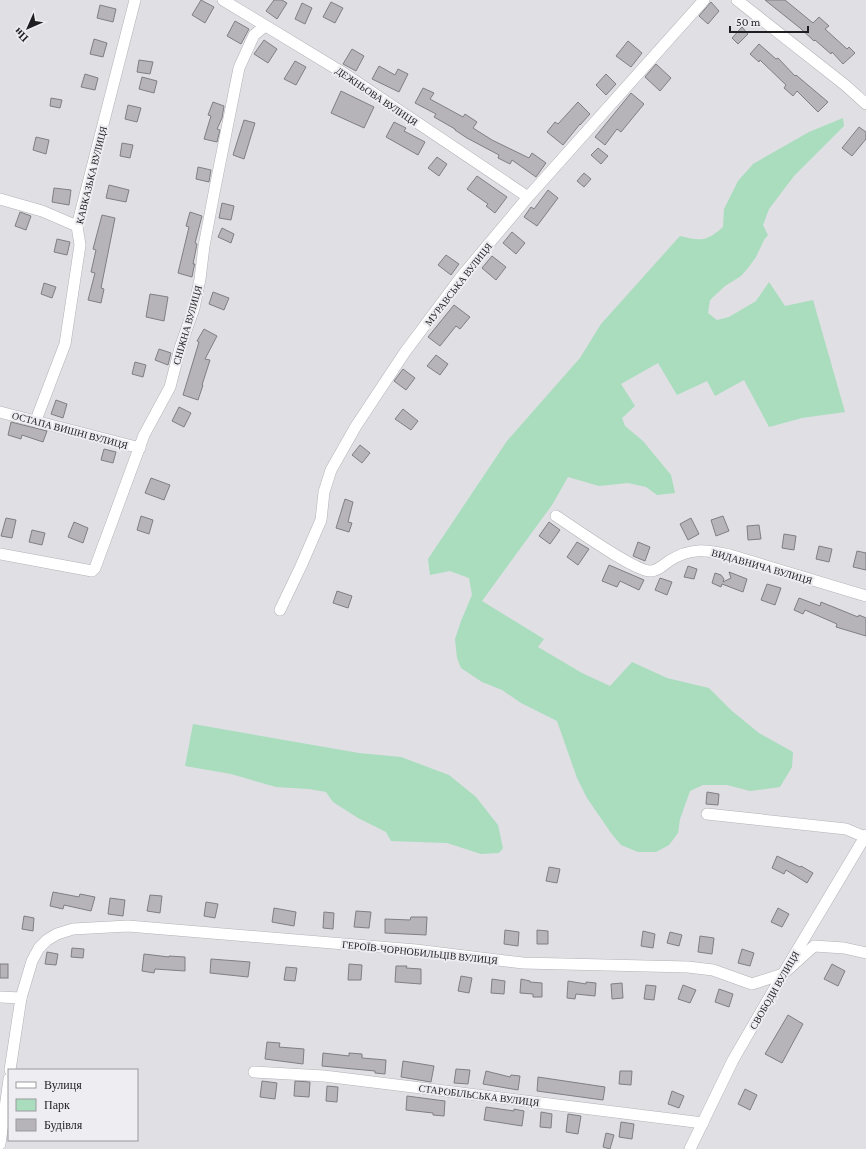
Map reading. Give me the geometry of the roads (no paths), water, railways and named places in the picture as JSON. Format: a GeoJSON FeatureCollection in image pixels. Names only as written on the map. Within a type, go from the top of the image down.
{"type":"FeatureCollection","features":[{"type":"Feature","properties":{"kind":"street","name":"КАВКАЗЬКА ВУЛИЦЯ"},"geometry":{"type":"LineString","coordinates":[[36,420],[65,344],[80,245],[77,226],[135,0]]}},
{"type":"Feature","properties":{"kind":"street","name":"ДЕЖНЬОВА ВУЛИЦЯ"},"geometry":{"type":"LineString","coordinates":[[223,0],[345,74],[528,197]]}},
{"type":"Feature","properties":{"kind":"street","name":"МУРАВСЬКА ВУЛИЦЯ"},"geometry":{"type":"LineString","coordinates":[[280,610],[321,520],[324,492],[331,470],[352,433],[405,352],[461,277],[528,197],[704,0]]}},
{"type":"Feature","properties":{"kind":"street"},"geometry":{"type":"LineString","coordinates":[[737,0],[845,85],[866,104]]}},
{"type":"Feature","properties":{"kind":"street","name":"СНІЖНА ВУЛИЦЯ"},"geometry":{"type":"LineString","coordinates":[[0,554],[93,571],[144,435],[170,387],[180,348],[194,308],[200,280],[204,246],[239,68],[254,35],[265,26]]}},
{"type":"Feature","properties":{"kind":"street"},"geometry":{"type":"LineString","coordinates":[[0,199],[42,211],[77,226]]}},
{"type":"Feature","properties":{"kind":"street","name":"ОСТАПА ВИШНІ ВУЛИЦЯ"},"geometry":{"type":"LineString","coordinates":[[0,412],[36,420],[140,448]]}},
{"type":"Feature","properties":{"kind":"street","name":"ВИДАВНИЧА ВУЛИЦЯ"},"geometry":{"type":"LineString","coordinates":[[556,516],[634,566],[650,571],[661,568],[678,556],[690,551],[708,550],[730,555],[866,596]]}},
{"type":"Feature","properties":{"kind":"street"},"geometry":{"type":"LineString","coordinates":[[707,814],[846,829],[866,836]]}},
{"type":"Feature","properties":{"kind":"street","name":"СВОБОДИ ВУЛИЦЯ"},"geometry":{"type":"LineString","coordinates":[[690,1149],[734,1060],[783,974],[866,836]]}},
{"type":"Feature","properties":{"kind":"street","name":"ГЕРОЇВ-ЧОРНОБИЛЬЦІВ ВУЛИЦЯ"},"geometry":{"type":"LineString","coordinates":[[10,1069],[21,998],[32,961],[39,948],[47,940],[57,934],[74,929],[128,926],[416,950],[523,963],[688,967],[713,970],[752,984],[783,974],[814,946],[844,948],[866,953]]}},
{"type":"Feature","properties":{"kind":"street"},"geometry":{"type":"LineString","coordinates":[[0,997],[21,998]]}},
{"type":"Feature","properties":{"kind":"street","name":"СТАРОБІЛЬСЬКА ВУЛИЦЯ"},"geometry":{"type":"LineString","coordinates":[[254,1072],[324,1076],[703,1123]]}},
{"type":"Feature","properties":{"kind":"street"},"geometry":{"type":"LineString","coordinates":[[0,1144],[8,1086]]}}]}
